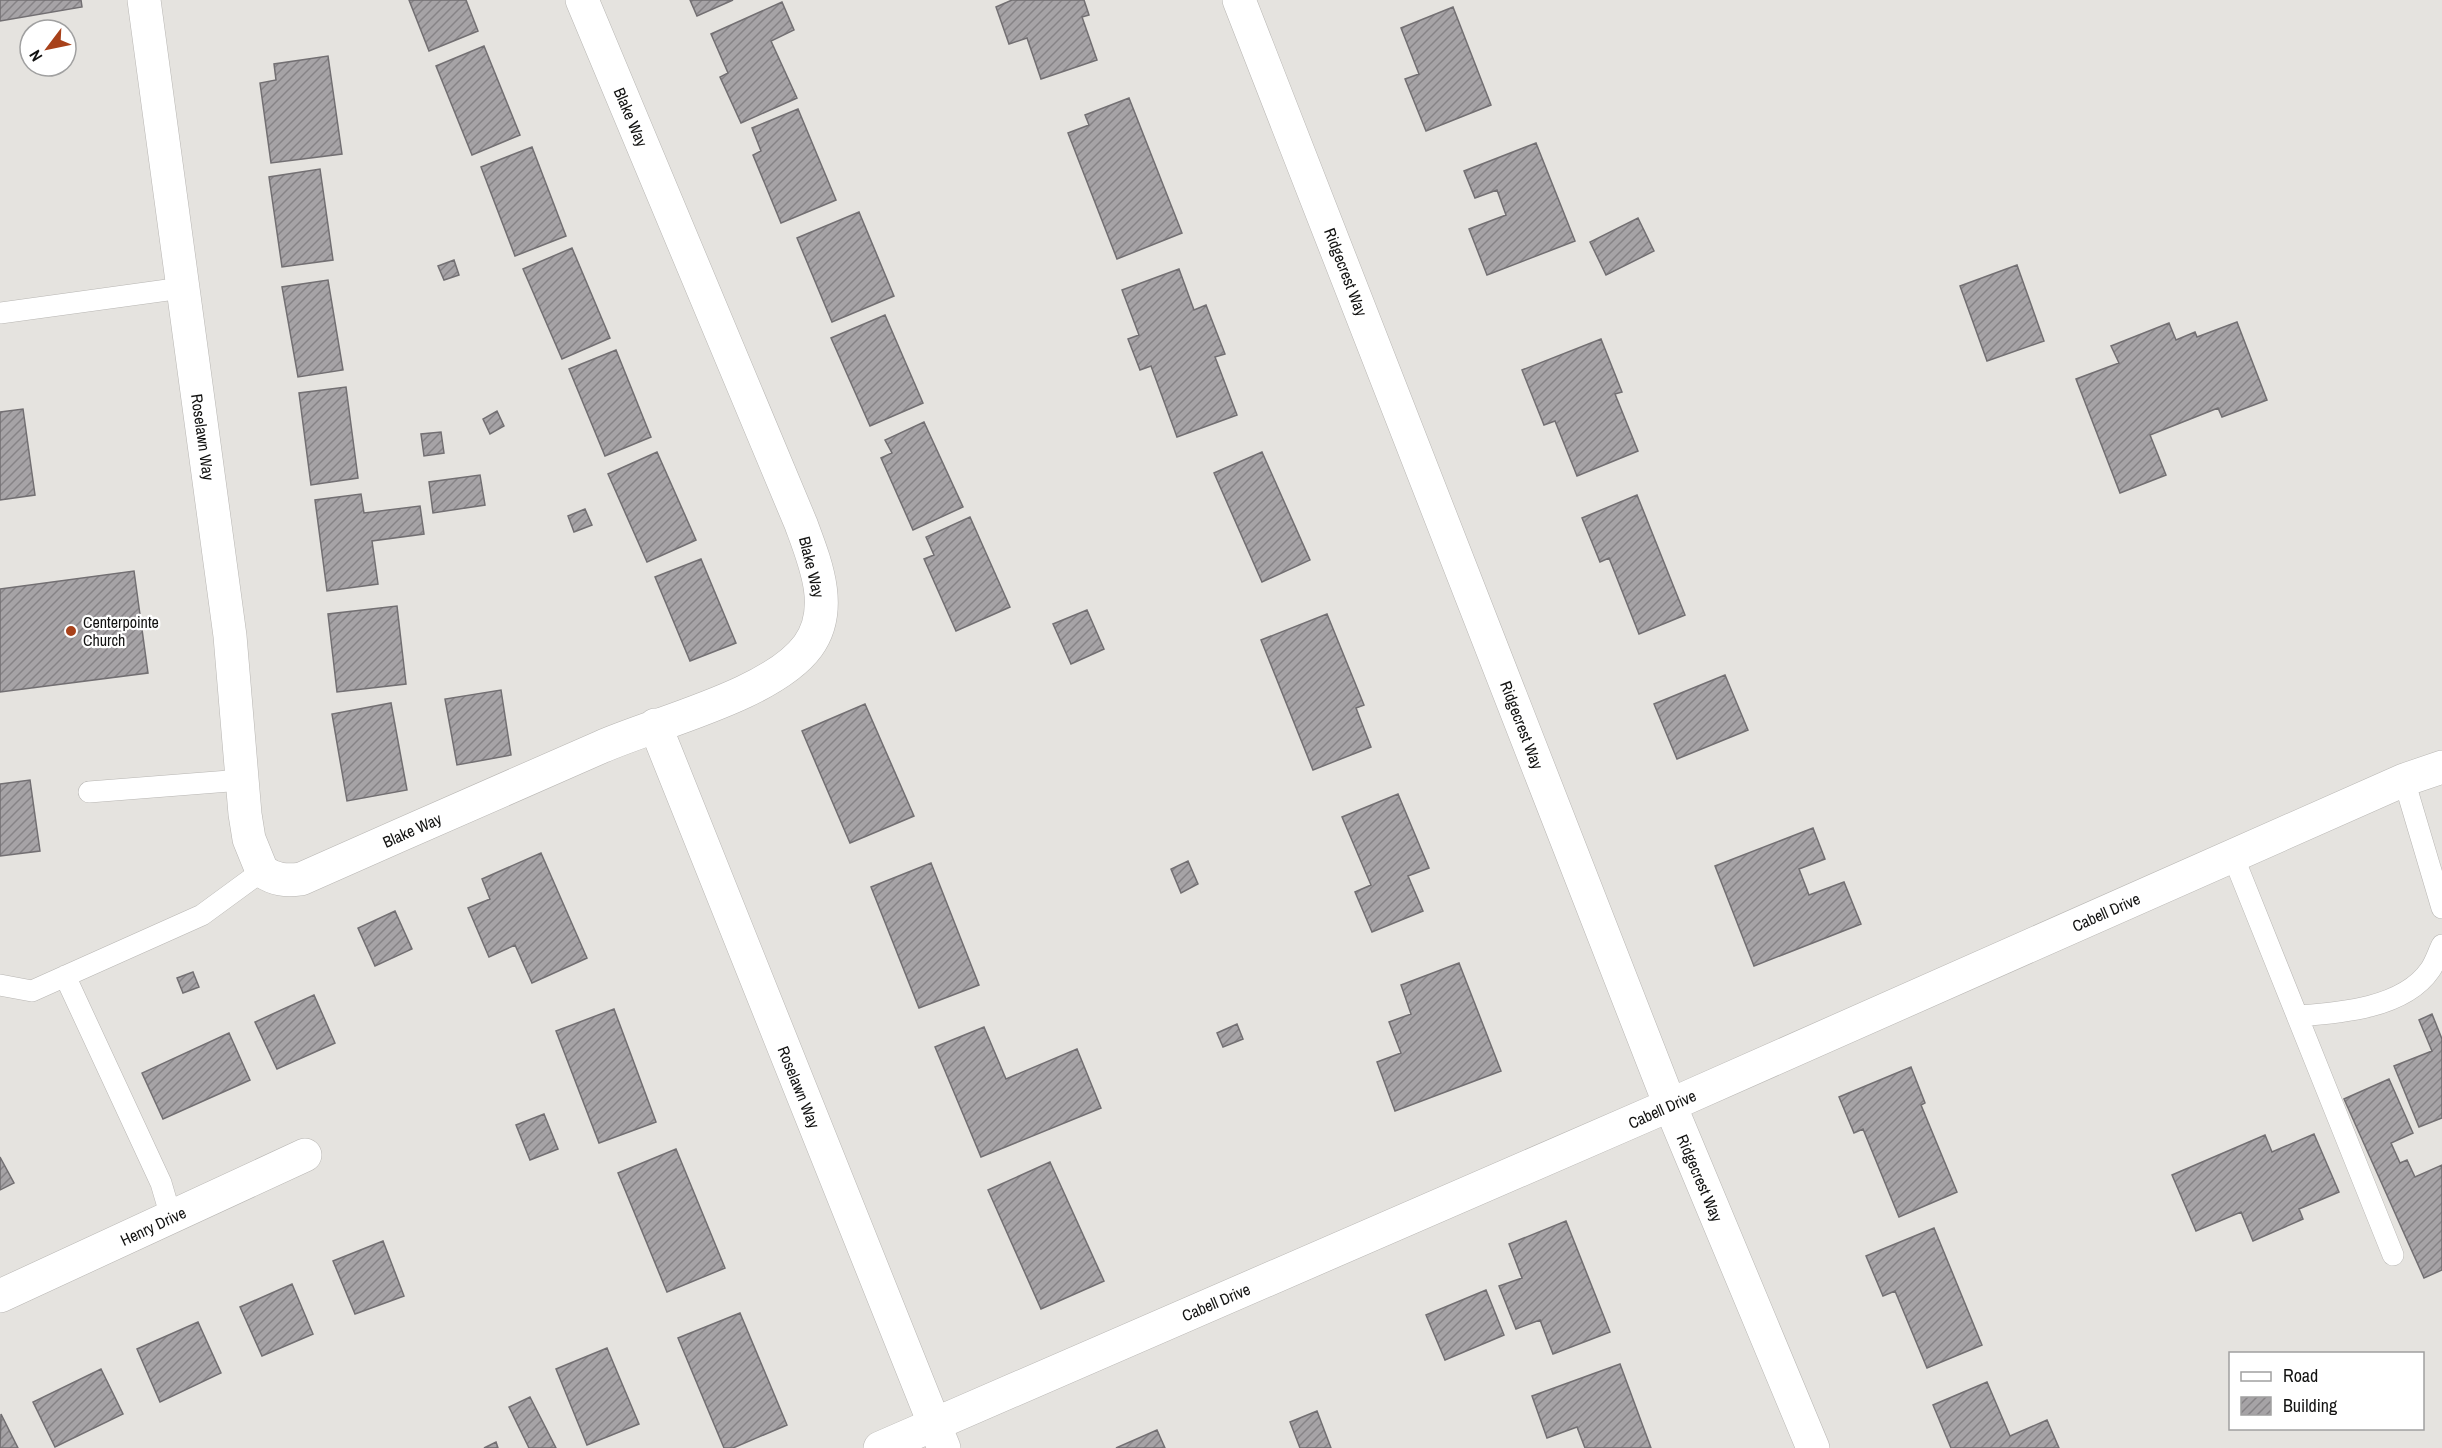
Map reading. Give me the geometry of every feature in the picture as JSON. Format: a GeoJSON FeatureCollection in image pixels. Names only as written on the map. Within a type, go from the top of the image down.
{"type":"FeatureCollection","features":[{"type":"Feature","properties":{"kind":"street","name":"Roselawn Way"},"geometry":{"type":"LineString","coordinates":[[144,0],[230,636],[249,839],[262,872]]}},
{"type":"Feature","properties":{"kind":"street","name":"Blake Way"},"geometry":{"type":"LineString","coordinates":[[262,872],[278,879],[301,879],[655,725],[739,692],[784,668],[808,645],[815,632],[823,599],[815,562],[784,482],[582,0]]}},
{"type":"Feature","properties":{"kind":"street","name":"Ridgecrest Way"},"geometry":{"type":"LineString","coordinates":[[1239,0],[1670,1105],[1813,1448]]}},
{"type":"Feature","properties":{"kind":"street","name":"Roselawn Way"},"geometry":{"type":"LineString","coordinates":[[655,725],[939,1436]]}},
{"type":"Feature","properties":{"kind":"street","name":"Cabell Drive"},"geometry":{"type":"LineString","coordinates":[[880,1448],[939,1436],[1670,1105],[2404,780],[2442,767]]}},
{"type":"Feature","properties":{"kind":"street","name":"Henry Drive"},"geometry":{"type":"LineString","coordinates":[[0,1296],[305,1155]]}},
{"type":"Feature","properties":{"kind":"lane"},"geometry":{"type":"LineString","coordinates":[[0,313],[182,288]]}},
{"type":"Feature","properties":{"kind":"lane"},"geometry":{"type":"LineString","coordinates":[[89,792],[242,780]]}},
{"type":"Feature","properties":{"kind":"lane"},"geometry":{"type":"LineString","coordinates":[[2404,780],[2442,908]]}},
{"type":"Feature","properties":{"kind":"lane"},"geometry":{"type":"LineString","coordinates":[[2233,856],[2393,1255]]}},
{"type":"Feature","properties":{"kind":"lane"},"geometry":{"type":"LineString","coordinates":[[0,985],[32,991],[202,915],[262,872]]}},
{"type":"Feature","properties":{"kind":"lane"},"geometry":{"type":"LineString","coordinates":[[2298,1016],[2349,1013],[2404,993],[2430,971],[2442,945]]}},
{"type":"Feature","properties":{"kind":"lane"},"geometry":{"type":"LineString","coordinates":[[65,976],[161,1183],[171,1217]]}},
{"type":"Feature","properties":{"kind":"building"},"geometry":{"type":"Polygon","coordinates":[[[0,0],[81,0],[82,7],[0,21],[0,0]]]}},
{"type":"Feature","properties":{"kind":"building"},"geometry":{"type":"Polygon","coordinates":[[[409,0],[466,0],[478,31],[429,51],[409,0]]]}},
{"type":"Feature","properties":{"kind":"building"},"geometry":{"type":"Polygon","coordinates":[[[690,0],[733,0],[697,16],[690,0]]]}},
{"type":"Feature","properties":{"kind":"building"},"geometry":{"type":"Polygon","coordinates":[[[1012,0],[1084,0],[1089,15],[1082,17],[1097,60],[1041,79],[1027,38],[1009,44],[996,7],[1012,0]]]}},
{"type":"Feature","properties":{"kind":"building"},"geometry":{"type":"Polygon","coordinates":[[[782,2],[794,30],[771,41],[797,98],[741,123],[720,77],[728,73],[711,34],[782,2]]]}},
{"type":"Feature","properties":{"kind":"building"},"geometry":{"type":"Polygon","coordinates":[[[1453,7],[1491,105],[1426,131],[1405,79],[1419,74],[1401,28],[1453,7]]]}},
{"type":"Feature","properties":{"kind":"building"},"geometry":{"type":"Polygon","coordinates":[[[484,46],[520,135],[472,155],[436,66],[484,46]]]}},
{"type":"Feature","properties":{"kind":"building"},"geometry":{"type":"Polygon","coordinates":[[[328,56],[342,154],[271,163],[260,83],[276,80],[274,64],[328,56]]]}},
{"type":"Feature","properties":{"kind":"building"},"geometry":{"type":"Polygon","coordinates":[[[1129,98],[1182,233],[1117,259],[1068,133],[1089,125],[1085,115],[1129,98]]]}},
{"type":"Feature","properties":{"kind":"building"},"geometry":{"type":"Polygon","coordinates":[[[798,109],[836,200],[781,223],[753,155],[761,151],[752,128],[798,109]]]}},
{"type":"Feature","properties":{"kind":"building"},"geometry":{"type":"Polygon","coordinates":[[[1536,143],[1575,241],[1487,275],[1469,229],[1506,215],[1497,190],[1475,198],[1464,171],[1536,143]]]}},
{"type":"Feature","properties":{"kind":"building"},"geometry":{"type":"Polygon","coordinates":[[[532,147],[566,236],[515,256],[481,167],[532,147]]]}},
{"type":"Feature","properties":{"kind":"building"},"geometry":{"type":"Polygon","coordinates":[[[320,169],[333,260],[282,267],[269,177],[320,169]]]}},
{"type":"Feature","properties":{"kind":"building"},"geometry":{"type":"Polygon","coordinates":[[[859,212],[894,296],[832,322],[797,238],[859,212]]]}},
{"type":"Feature","properties":{"kind":"building"},"geometry":{"type":"Polygon","coordinates":[[[1638,218],[1654,251],[1606,275],[1590,242],[1638,218]]]}},
{"type":"Feature","properties":{"kind":"building"},"geometry":{"type":"Polygon","coordinates":[[[572,248],[610,338],[562,359],[523,269],[572,248]]]}},
{"type":"Feature","properties":{"kind":"building"},"geometry":{"type":"Polygon","coordinates":[[[454,260],[459,275],[444,280],[438,266],[454,260]]]}},
{"type":"Feature","properties":{"kind":"building"},"geometry":{"type":"Polygon","coordinates":[[[2017,265],[2044,341],[1987,361],[1960,286],[2017,265]]]}},
{"type":"Feature","properties":{"kind":"building"},"geometry":{"type":"Polygon","coordinates":[[[1179,269],[1194,310],[1206,305],[1225,354],[1215,357],[1237,415],[1177,437],[1151,366],[1140,370],[1128,339],[1139,335],[1122,290],[1179,269]]]}},
{"type":"Feature","properties":{"kind":"building"},"geometry":{"type":"Polygon","coordinates":[[[328,280],[343,370],[298,377],[282,287],[328,280]]]}},
{"type":"Feature","properties":{"kind":"building"},"geometry":{"type":"Polygon","coordinates":[[[885,315],[923,403],[870,426],[831,338],[885,315]]]}},
{"type":"Feature","properties":{"kind":"building"},"geometry":{"type":"Polygon","coordinates":[[[2237,322],[2267,400],[2222,417],[2218,408],[2150,435],[2166,475],[2120,493],[2076,379],[2119,363],[2111,346],[2169,323],[2176,340],[2195,332],[2197,337],[2237,322]]]}},
{"type":"Feature","properties":{"kind":"building"},"geometry":{"type":"Polygon","coordinates":[[[1601,339],[1622,392],[1615,394],[1638,451],[1577,476],[1555,421],[1544,425],[1522,370],[1601,339]]]}},
{"type":"Feature","properties":{"kind":"building"},"geometry":{"type":"Polygon","coordinates":[[[616,350],[651,437],[605,456],[569,369],[616,350]]]}},
{"type":"Feature","properties":{"kind":"building"},"geometry":{"type":"Polygon","coordinates":[[[346,387],[358,478],[311,485],[299,393],[346,387]]]}},
{"type":"Feature","properties":{"kind":"building"},"geometry":{"type":"Polygon","coordinates":[[[23,409],[35,495],[0,500],[0,412],[23,409]]]}},
{"type":"Feature","properties":{"kind":"building"},"geometry":{"type":"Polygon","coordinates":[[[497,411],[504,426],[490,434],[483,419],[497,411]]]}},
{"type":"Feature","properties":{"kind":"building"},"geometry":{"type":"Polygon","coordinates":[[[924,422],[963,507],[913,530],[881,458],[892,453],[885,440],[924,422]]]}},
{"type":"Feature","properties":{"kind":"building"},"geometry":{"type":"Polygon","coordinates":[[[441,432],[444,453],[424,456],[421,434],[441,432]]]}},
{"type":"Feature","properties":{"kind":"building"},"geometry":{"type":"Polygon","coordinates":[[[657,452],[696,540],[647,562],[608,474],[657,452]]]}},
{"type":"Feature","properties":{"kind":"building"},"geometry":{"type":"Polygon","coordinates":[[[1262,452],[1310,560],[1262,582],[1214,473],[1262,452]]]}},
{"type":"Feature","properties":{"kind":"building"},"geometry":{"type":"Polygon","coordinates":[[[480,475],[485,505],[433,513],[429,482],[480,475]]]}},
{"type":"Feature","properties":{"kind":"building"},"geometry":{"type":"Polygon","coordinates":[[[361,494],[364,513],[420,506],[424,534],[372,541],[378,584],[327,591],[315,500],[361,494]]]}},
{"type":"Feature","properties":{"kind":"building"},"geometry":{"type":"Polygon","coordinates":[[[1637,495],[1685,615],[1639,634],[1609,558],[1600,562],[1582,518],[1637,495]]]}},
{"type":"Feature","properties":{"kind":"building"},"geometry":{"type":"Polygon","coordinates":[[[585,509],[592,525],[574,532],[568,516],[585,509]]]}},
{"type":"Feature","properties":{"kind":"building"},"geometry":{"type":"Polygon","coordinates":[[[970,517],[1010,607],[956,631],[924,559],[934,555],[926,537],[970,517]]]}},
{"type":"Feature","properties":{"kind":"building"},"geometry":{"type":"Polygon","coordinates":[[[701,559],[736,643],[690,661],[655,577],[701,559]]]}},
{"type":"Feature","properties":{"kind":"building","name":"Centerpointe Church"},"geometry":{"type":"Polygon","coordinates":[[[134,571],[148,673],[0,692],[0,589],[134,571]]]}},
{"type":"Feature","properties":{"kind":"building"},"geometry":{"type":"Polygon","coordinates":[[[397,606],[406,684],[337,692],[328,614],[397,606]]]}},
{"type":"Feature","properties":{"kind":"building"},"geometry":{"type":"Polygon","coordinates":[[[1087,610],[1104,649],[1071,664],[1053,624],[1087,610]]]}},
{"type":"Feature","properties":{"kind":"building"},"geometry":{"type":"Polygon","coordinates":[[[1327,614],[1364,705],[1356,708],[1371,747],[1313,770],[1261,640],[1327,614]]]}},
{"type":"Feature","properties":{"kind":"building"},"geometry":{"type":"Polygon","coordinates":[[[1725,675],[1748,730],[1677,759],[1654,704],[1725,675]]]}},
{"type":"Feature","properties":{"kind":"building"},"geometry":{"type":"Polygon","coordinates":[[[501,690],[511,755],[457,765],[445,699],[501,690]]]}},
{"type":"Feature","properties":{"kind":"building"},"geometry":{"type":"Polygon","coordinates":[[[391,703],[407,790],[347,801],[332,714],[391,703]]]}},
{"type":"Feature","properties":{"kind":"building"},"geometry":{"type":"Polygon","coordinates":[[[865,704],[914,816],[850,843],[802,731],[865,704]]]}},
{"type":"Feature","properties":{"kind":"building"},"geometry":{"type":"Polygon","coordinates":[[[30,780],[40,851],[0,856],[0,784],[30,780]]]}},
{"type":"Feature","properties":{"kind":"building"},"geometry":{"type":"Polygon","coordinates":[[[1398,794],[1429,868],[1408,876],[1423,911],[1372,932],[1355,892],[1371,885],[1342,817],[1398,794]]]}},
{"type":"Feature","properties":{"kind":"building"},"geometry":{"type":"Polygon","coordinates":[[[1813,828],[1825,859],[1799,869],[1809,895],[1844,882],[1861,924],[1754,966],[1715,866],[1813,828]]]}},
{"type":"Feature","properties":{"kind":"building"},"geometry":{"type":"Polygon","coordinates":[[[541,853],[587,958],[532,983],[515,945],[489,957],[468,908],[490,899],[482,879],[541,853]]]}},
{"type":"Feature","properties":{"kind":"building"},"geometry":{"type":"Polygon","coordinates":[[[1188,861],[1198,884],[1181,893],[1171,869],[1188,861]]]}},
{"type":"Feature","properties":{"kind":"building"},"geometry":{"type":"Polygon","coordinates":[[[931,863],[979,985],[919,1008],[871,887],[931,863]]]}},
{"type":"Feature","properties":{"kind":"building"},"geometry":{"type":"Polygon","coordinates":[[[395,911],[412,949],[375,966],[358,928],[395,911]]]}},
{"type":"Feature","properties":{"kind":"building"},"geometry":{"type":"Polygon","coordinates":[[[1459,963],[1501,1071],[1395,1111],[1377,1062],[1401,1053],[1389,1022],[1411,1014],[1401,985],[1459,963]]]}},
{"type":"Feature","properties":{"kind":"building"},"geometry":{"type":"Polygon","coordinates":[[[193,972],[199,987],[183,993],[177,978],[193,972]]]}},
{"type":"Feature","properties":{"kind":"building"},"geometry":{"type":"Polygon","coordinates":[[[314,995],[335,1043],[277,1069],[255,1022],[314,995]]]}},
{"type":"Feature","properties":{"kind":"building"},"geometry":{"type":"Polygon","coordinates":[[[614,1009],[656,1122],[599,1143],[556,1031],[614,1009]]]}},
{"type":"Feature","properties":{"kind":"building"},"geometry":{"type":"Polygon","coordinates":[[[2432,1014],[2442,1039],[2442,1118],[2419,1127],[2394,1066],[2432,1051],[2419,1020],[2432,1014]]]}},
{"type":"Feature","properties":{"kind":"building"},"geometry":{"type":"Polygon","coordinates":[[[1237,1024],[1243,1039],[1223,1047],[1217,1033],[1237,1024]]]}},
{"type":"Feature","properties":{"kind":"building"},"geometry":{"type":"Polygon","coordinates":[[[984,1027],[1006,1079],[1077,1049],[1101,1108],[981,1157],[935,1047],[984,1027]]]}},
{"type":"Feature","properties":{"kind":"building"},"geometry":{"type":"Polygon","coordinates":[[[229,1033],[250,1080],[163,1119],[142,1073],[229,1033]]]}},
{"type":"Feature","properties":{"kind":"building"},"geometry":{"type":"Polygon","coordinates":[[[1911,1067],[1925,1103],[1921,1105],[1957,1192],[1899,1217],[1863,1129],[1854,1133],[1839,1097],[1911,1067]]]}},
{"type":"Feature","properties":{"kind":"building"},"geometry":{"type":"Polygon","coordinates":[[[2389,1079],[2413,1133],[2391,1143],[2400,1163],[2407,1160],[2415,1177],[2442,1165],[2442,1270],[2424,1278],[2344,1099],[2389,1079]]]}},
{"type":"Feature","properties":{"kind":"building"},"geometry":{"type":"Polygon","coordinates":[[[544,1114],[558,1149],[530,1160],[516,1125],[544,1114]]]}},
{"type":"Feature","properties":{"kind":"building"},"geometry":{"type":"Polygon","coordinates":[[[2314,1134],[2339,1192],[2299,1209],[2303,1219],[2253,1241],[2241,1212],[2196,1231],[2172,1175],[2265,1135],[2272,1152],[2314,1134]]]}},
{"type":"Feature","properties":{"kind":"building"},"geometry":{"type":"Polygon","coordinates":[[[676,1149],[725,1268],[667,1292],[618,1173],[676,1149]]]}},
{"type":"Feature","properties":{"kind":"building"},"geometry":{"type":"Polygon","coordinates":[[[0,1157],[14,1183],[0,1190],[0,1157]]]}},
{"type":"Feature","properties":{"kind":"building"},"geometry":{"type":"Polygon","coordinates":[[[1050,1162],[1104,1281],[1041,1309],[988,1190],[1050,1162]]]}},
{"type":"Feature","properties":{"kind":"building"},"geometry":{"type":"Polygon","coordinates":[[[1566,1221],[1610,1332],[1553,1354],[1540,1320],[1516,1329],[1499,1286],[1522,1278],[1509,1244],[1566,1221]]]}},
{"type":"Feature","properties":{"kind":"building"},"geometry":{"type":"Polygon","coordinates":[[[1934,1228],[1982,1345],[1927,1368],[1895,1291],[1883,1296],[1866,1256],[1934,1228]]]}},
{"type":"Feature","properties":{"kind":"building"},"geometry":{"type":"Polygon","coordinates":[[[383,1241],[404,1296],[355,1314],[333,1261],[383,1241]]]}},
{"type":"Feature","properties":{"kind":"building"},"geometry":{"type":"Polygon","coordinates":[[[292,1284],[313,1334],[262,1356],[240,1307],[292,1284]]]}},
{"type":"Feature","properties":{"kind":"building"},"geometry":{"type":"Polygon","coordinates":[[[1486,1290],[1504,1335],[1445,1360],[1426,1315],[1486,1290]]]}},
{"type":"Feature","properties":{"kind":"building"},"geometry":{"type":"Polygon","coordinates":[[[740,1313],[787,1425],[733,1448],[724,1448],[678,1338],[740,1313]]]}},
{"type":"Feature","properties":{"kind":"building"},"geometry":{"type":"Polygon","coordinates":[[[198,1322],[221,1373],[160,1402],[137,1349],[198,1322]]]}},
{"type":"Feature","properties":{"kind":"building"},"geometry":{"type":"Polygon","coordinates":[[[607,1348],[639,1424],[587,1445],[556,1369],[607,1348]]]}},
{"type":"Feature","properties":{"kind":"building"},"geometry":{"type":"Polygon","coordinates":[[[1620,1364],[1651,1448],[1585,1448],[1577,1427],[1547,1438],[1532,1396],[1620,1364]]]}},
{"type":"Feature","properties":{"kind":"building"},"geometry":{"type":"Polygon","coordinates":[[[101,1369],[123,1414],[55,1447],[33,1402],[101,1369]]]}},
{"type":"Feature","properties":{"kind":"building"},"geometry":{"type":"Polygon","coordinates":[[[1987,1382],[2010,1436],[2047,1420],[2059,1448],[1951,1448],[1933,1405],[1987,1382]]]}},
{"type":"Feature","properties":{"kind":"building"},"geometry":{"type":"Polygon","coordinates":[[[530,1397],[556,1448],[529,1448],[509,1407],[530,1397]]]}},
{"type":"Feature","properties":{"kind":"building"},"geometry":{"type":"Polygon","coordinates":[[[1317,1411],[1331,1448],[1300,1448],[1290,1422],[1317,1411]]]}},
{"type":"Feature","properties":{"kind":"building"},"geometry":{"type":"Polygon","coordinates":[[[1,1414],[18,1448],[0,1448],[1,1414]]]}},
{"type":"Feature","properties":{"kind":"building"},"geometry":{"type":"Polygon","coordinates":[[[1157,1430],[1165,1448],[1116,1448],[1157,1430]]]}},
{"type":"Feature","properties":{"kind":"building"},"geometry":{"type":"Polygon","coordinates":[[[496,1442],[498,1448],[484,1448],[496,1442]]]}},
{"type":"Feature","properties":{"kind":"place","name":"Centerpointe Church"},"geometry":{"type":"Point","coordinates":[71,631]}}]}
